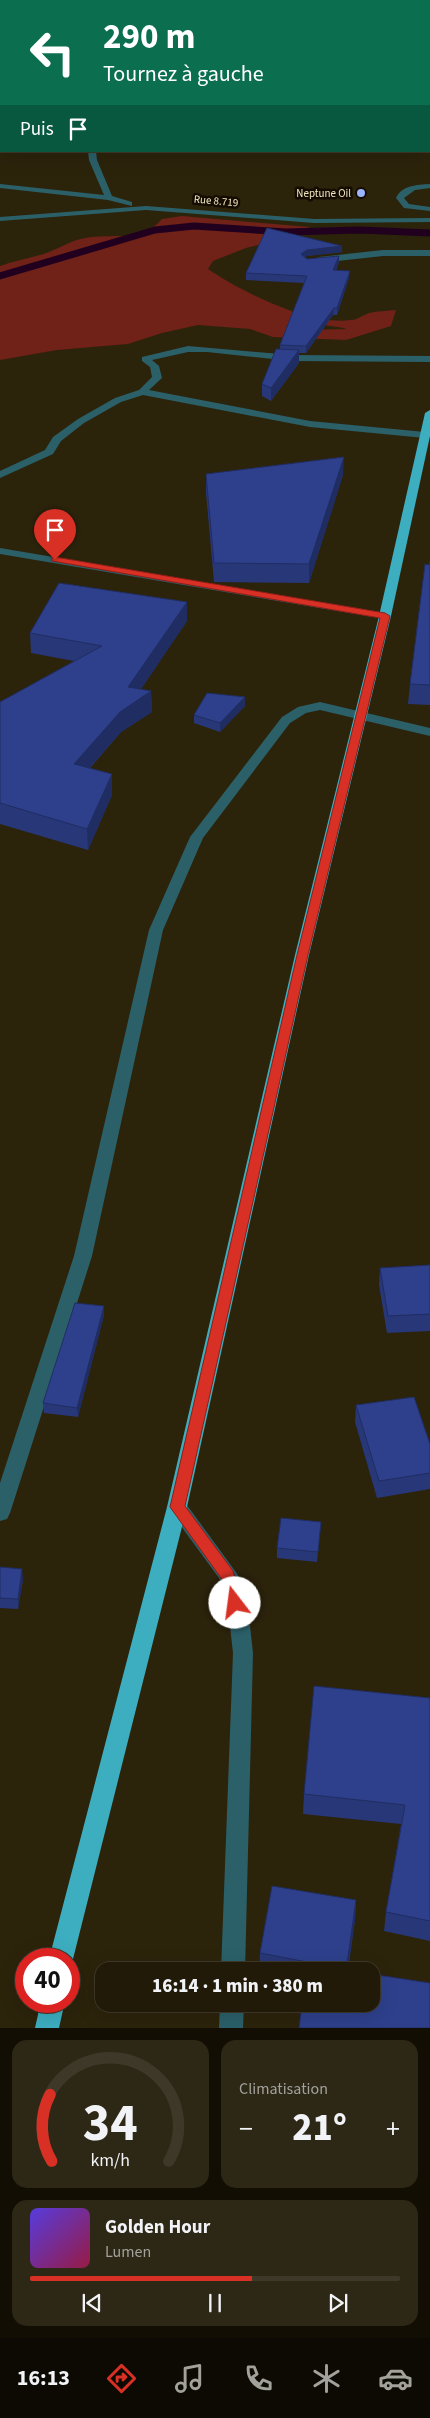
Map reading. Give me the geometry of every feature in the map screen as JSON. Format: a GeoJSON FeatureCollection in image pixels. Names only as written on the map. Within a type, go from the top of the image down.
{"type":"FeatureCollection","features":[{"type":"Feature","properties":{"kind":"highway"},"geometry":{"type":"LineString","coordinates":[[64,1948],[178,1507],[302,955],[385,616],[430,412]]}},
{"type":"Feature","properties":{"kind":"highway"},"geometry":{"type":"LineString","coordinates":[[47,2028],[50,2013]]}},
{"type":"Feature","properties":{"kind":"street"},"geometry":{"type":"LineString","coordinates":[[92,152],[92,160],[109,198]]}},
{"type":"Feature","properties":{"kind":"street"},"geometry":{"type":"LineString","coordinates":[[0,186],[109,198],[146,208]]}},
{"type":"Feature","properties":{"kind":"street"},"geometry":{"type":"LineString","coordinates":[[430,186],[414,188],[402,194],[400,198],[407,206],[430,209]]}},
{"type":"Feature","properties":{"kind":"street","name":"Rue 8.719"},"geometry":{"type":"LineString","coordinates":[[0,220],[146,208],[314,221],[430,220]]}},
{"type":"Feature","properties":{"kind":"street"},"geometry":{"type":"LineString","coordinates":[[307,262],[384,253],[430,253]]}},
{"type":"Feature","properties":{"kind":"street"},"geometry":{"type":"LineString","coordinates":[[0,474],[49,452],[57,439],[81,421],[118,400],[142,392],[157,378],[154,366],[145,359],[188,349],[207,349],[292,358],[430,359]]}},
{"type":"Feature","properties":{"kind":"street"},"geometry":{"type":"LineString","coordinates":[[142,392],[310,424],[425,435]]}},
{"type":"Feature","properties":{"kind":"street"},"geometry":{"type":"LineString","coordinates":[[0,551],[385,616]]}},
{"type":"Feature","properties":{"kind":"street"},"geometry":{"type":"LineString","coordinates":[[0,1513],[83,1256],[156,930],[197,838],[286,720],[302,710],[320,706],[430,732]]}},
{"type":"Feature","properties":{"kind":"street"},"geometry":{"type":"LineString","coordinates":[[178,1507],[228,1575],[238,1617],[242,1654],[233,1962]]}},
{"type":"Feature","properties":{"kind":"street"},"geometry":{"type":"LineString","coordinates":[[231,2028],[232,2012]]}},
{"type":"Feature","properties":{"kind":"shaded area"},"geometry":{"type":"Polygon","coordinates":[[[182,216],[309,227],[307,233],[246,248],[213,261],[208,269],[257,297],[297,313],[316,318],[353,320],[369,313],[396,310],[391,326],[346,340],[273,337],[250,329],[198,325],[162,333],[128,344],[57,350],[0,360],[0,266],[49,252],[80,239],[136,234],[154,227],[162,219],[182,216]],[[296,321],[288,324],[286,327],[307,330],[346,329],[296,321]]]}},
{"type":"Feature","properties":{"kind":"building"},"geometry":{"type":"Polygon","coordinates":[[[267,228],[342,246],[307,250],[301,254],[307,259],[339,256],[333,270],[350,271],[337,308],[334,308],[306,346],[280,345],[307,276],[246,273],[267,228]]]}},
{"type":"Feature","properties":{"kind":"building"},"geometry":{"type":"Polygon","coordinates":[[[276,349],[299,350],[271,388],[262,384],[276,349]]]}},
{"type":"Feature","properties":{"kind":"building"},"geometry":{"type":"Polygon","coordinates":[[[344,457],[309,564],[214,563],[206,474],[344,457]]]}},
{"type":"Feature","properties":{"kind":"building"},"geometry":{"type":"Polygon","coordinates":[[[430,561],[430,685],[410,684],[425,564],[429,565],[430,561]]]}},
{"type":"Feature","properties":{"kind":"building"},"geometry":{"type":"Polygon","coordinates":[[[59,583],[187,602],[128,687],[151,691],[120,712],[74,764],[112,774],[87,829],[0,803],[0,702],[102,646],[30,633],[59,583]]]}},
{"type":"Feature","properties":{"kind":"building"},"geometry":{"type":"Polygon","coordinates":[[[207,693],[245,697],[220,723],[194,715],[207,693]]]}},
{"type":"Feature","properties":{"kind":"building"},"geometry":{"type":"Polygon","coordinates":[[[430,1265],[430,1314],[388,1316],[380,1268],[430,1265]]]}},
{"type":"Feature","properties":{"kind":"building"},"geometry":{"type":"Polygon","coordinates":[[[75,1303],[104,1306],[77,1408],[43,1403],[75,1303]]]}},
{"type":"Feature","properties":{"kind":"building"},"geometry":{"type":"Polygon","coordinates":[[[414,1397],[430,1444],[430,1473],[379,1481],[356,1405],[414,1397]]]}},
{"type":"Feature","properties":{"kind":"building"},"geometry":{"type":"Polygon","coordinates":[[[281,1518],[321,1522],[318,1552],[277,1548],[281,1518]]]}},
{"type":"Feature","properties":{"kind":"building"},"geometry":{"type":"Polygon","coordinates":[[[0,1567],[22,1569],[18,1599],[0,1598],[0,1567]]]}},
{"type":"Feature","properties":{"kind":"building"},"geometry":{"type":"Polygon","coordinates":[[[314,1686],[430,1698],[430,1921],[386,1912],[405,1805],[304,1794],[314,1686]]]}},
{"type":"Feature","properties":{"kind":"building"},"geometry":{"type":"Polygon","coordinates":[[[272,1886],[356,1900],[347,1962],[307,1962],[260,1953],[272,1886]]]}},
{"type":"Feature","properties":{"kind":"building"},"geometry":{"type":"Polygon","coordinates":[[[380,1975],[430,1983],[430,2028],[299,2028],[301,2012],[380,2012],[380,1975]]]}},
{"type":"Feature","properties":{"kind":"waterway"},"geometry":{"type":"LineString","coordinates":[[0,276],[155,230],[194,226],[286,232],[360,230],[430,233]]}},
{"type":"Feature","properties":{"kind":"place","name":"Neptune Oil"},"geometry":{"type":"Point","coordinates":[361,193]}},
{"type":"Feature","properties":{"kind":"route"},"geometry":{"type":"LineString","coordinates":[[55,560],[385,616],[302,955],[178,1507],[228,1575],[235,1603]]}}]}
